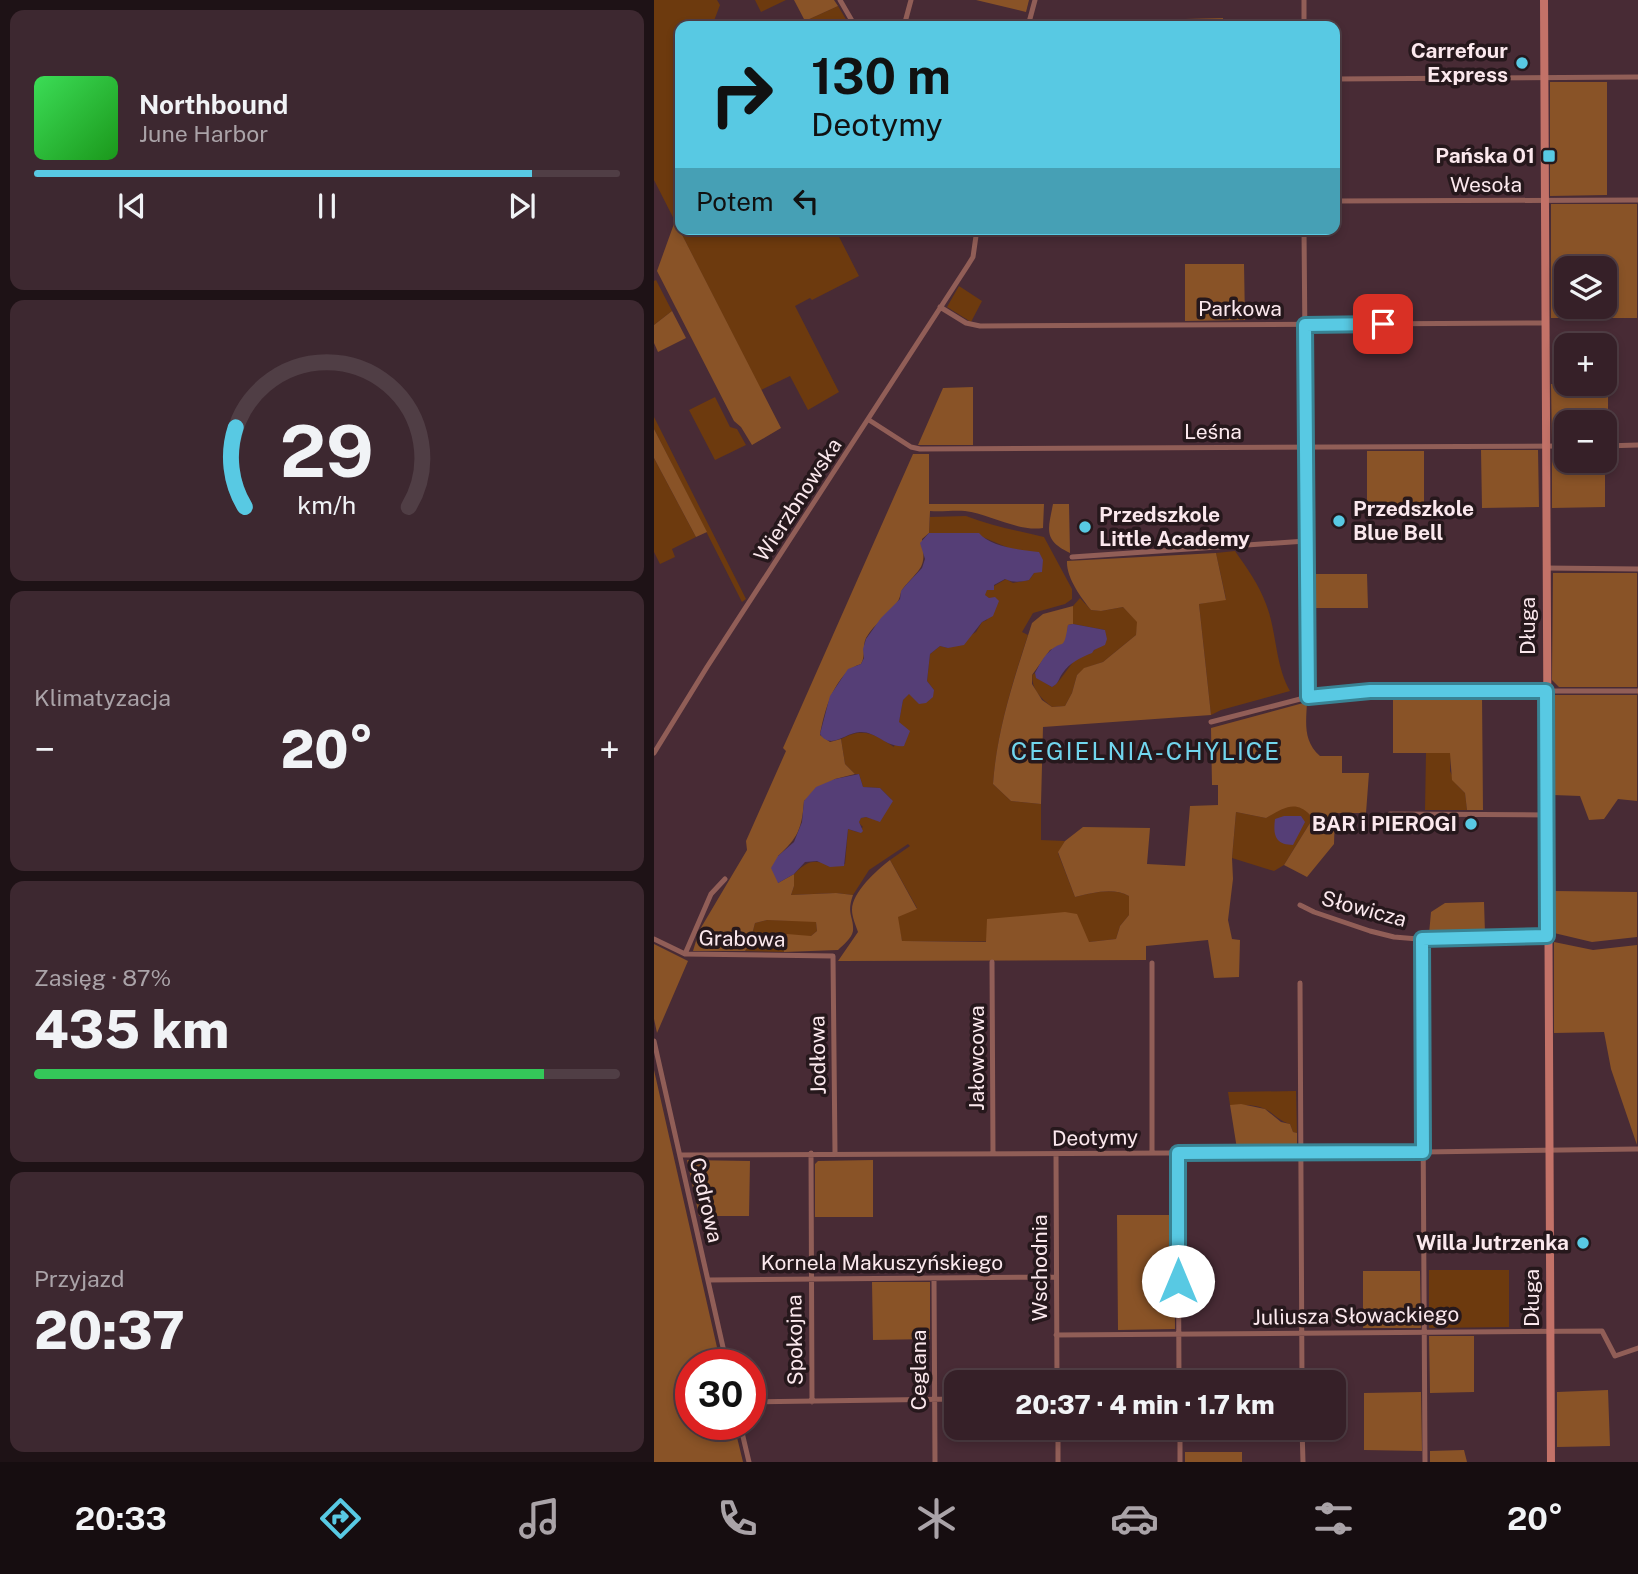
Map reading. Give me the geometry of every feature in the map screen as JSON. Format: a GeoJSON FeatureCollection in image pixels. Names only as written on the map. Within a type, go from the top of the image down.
{"type":"FeatureCollection","features":[{"type":"Feature","properties":{"kind":"street"},"geometry":{"type":"LineString","coordinates":[[840,0],[852,21]]}},
{"type":"Feature","properties":{"kind":"street"},"geometry":{"type":"LineString","coordinates":[[905,21],[911,0]]}},
{"type":"Feature","properties":{"kind":"street"},"geometry":{"type":"LineString","coordinates":[[1029,21],[1035,0]]}},
{"type":"Feature","properties":{"kind":"street"},"geometry":{"type":"LineString","coordinates":[[1304,0],[1304,21]]}},
{"type":"Feature","properties":{"kind":"street","name":"Długa"},"geometry":{"type":"LineString","coordinates":[[1544,0],[1551,1462]]}},
{"type":"Feature","properties":{"kind":"street"},"geometry":{"type":"LineString","coordinates":[[1340,79],[1638,77]]}},
{"type":"Feature","properties":{"kind":"street","name":"Wesoła"},"geometry":{"type":"LineString","coordinates":[[1340,201],[1638,200]]}},
{"type":"Feature","properties":{"kind":"street","name":"Wierzbnowska"},"geometry":{"type":"LineString","coordinates":[[654,753],[973,257],[975,235]]}},
{"type":"Feature","properties":{"kind":"street"},"geometry":{"type":"LineString","coordinates":[[1304,235],[1308,697]]}},
{"type":"Feature","properties":{"kind":"street","name":"Parkowa"},"geometry":{"type":"LineString","coordinates":[[940,307],[966,323],[980,326],[1544,323]]}},
{"type":"Feature","properties":{"kind":"street","name":"Leśna"},"geometry":{"type":"LineString","coordinates":[[869,420],[911,447],[920,449],[1554,446]]}},
{"type":"Feature","properties":{"kind":"street"},"geometry":{"type":"LineString","coordinates":[[1617,446],[1638,445]]}},
{"type":"Feature","properties":{"kind":"street"},"geometry":{"type":"LineString","coordinates":[[1072,557],[1306,541]]}},
{"type":"Feature","properties":{"kind":"street"},"geometry":{"type":"LineString","coordinates":[[1546,568],[1638,569]]}},
{"type":"Feature","properties":{"kind":"street"},"geometry":{"type":"LineString","coordinates":[[1211,722],[1308,697],[1370,691],[1638,691]]}},
{"type":"Feature","properties":{"kind":"street"},"geometry":{"type":"LineString","coordinates":[[1390,814],[1547,815]]}},
{"type":"Feature","properties":{"kind":"street"},"geometry":{"type":"LineString","coordinates":[[685,954],[711,894],[725,879]]}},
{"type":"Feature","properties":{"kind":"street","name":"Słowicza"},"geometry":{"type":"LineString","coordinates":[[1300,905],[1314,912],[1394,937],[1422,939],[1547,936]]}},
{"type":"Feature","properties":{"kind":"street","name":"Grabowa"},"geometry":{"type":"LineString","coordinates":[[654,939],[685,954],[832,956]]}},
{"type":"Feature","properties":{"kind":"street"},"geometry":{"type":"LineString","coordinates":[[1422,939],[1425,1462]]}},
{"type":"Feature","properties":{"kind":"street","name":"Jodłowa"},"geometry":{"type":"LineString","coordinates":[[832,956],[835,1153]]}},
{"type":"Feature","properties":{"kind":"street","name":"Jałowcowa"},"geometry":{"type":"LineString","coordinates":[[992,962],[993,1154]]}},
{"type":"Feature","properties":{"kind":"street"},"geometry":{"type":"LineString","coordinates":[[1152,963],[1152,1153]]}},
{"type":"Feature","properties":{"kind":"street"},"geometry":{"type":"LineString","coordinates":[[1300,983],[1302,1370]]}},
{"type":"Feature","properties":{"kind":"street","name":"Cedrowa"},"geometry":{"type":"LineString","coordinates":[[654,1041],[723,1349]]}},
{"type":"Feature","properties":{"kind":"street","name":"Deotymy"},"geometry":{"type":"LineString","coordinates":[[680,1155],[1638,1149]]}},
{"type":"Feature","properties":{"kind":"street","name":"Spokojna"},"geometry":{"type":"LineString","coordinates":[[810,1153],[812,1402]]}},
{"type":"Feature","properties":{"kind":"street"},"geometry":{"type":"LineString","coordinates":[[1178,1153],[1179,1370]]}},
{"type":"Feature","properties":{"kind":"street","name":"Wschodnia"},"geometry":{"type":"LineString","coordinates":[[1056,1154],[1057,1370]]}},
{"type":"Feature","properties":{"kind":"street","name":"Kornela Makuszyńskiego"},"geometry":{"type":"LineString","coordinates":[[708,1280],[1056,1278]]}},
{"type":"Feature","properties":{"kind":"street","name":"Ceglana"},"geometry":{"type":"LineString","coordinates":[[934,1279],[935,1462]]}},
{"type":"Feature","properties":{"kind":"street","name":"Juliusza Słowackiego"},"geometry":{"type":"LineString","coordinates":[[1056,1335],[1602,1331],[1615,1356],[1638,1348]]}},
{"type":"Feature","properties":{"kind":"street"},"geometry":{"type":"LineString","coordinates":[[766,1402],[944,1400]]}},
{"type":"Feature","properties":{"kind":"street"},"geometry":{"type":"LineString","coordinates":[[743,1440],[748,1462]]}},
{"type":"Feature","properties":{"kind":"street"},"geometry":{"type":"LineString","coordinates":[[1058,1440],[1058,1462]]}},
{"type":"Feature","properties":{"kind":"street"},"geometry":{"type":"LineString","coordinates":[[1180,1440],[1180,1462]]}},
{"type":"Feature","properties":{"kind":"street"},"geometry":{"type":"LineString","coordinates":[[1302,1440],[1303,1462]]}},
{"type":"Feature","properties":{"kind":"shaded area"},"geometry":{"type":"Polygon","coordinates":[[[654,0],[717,0],[720,5],[714,21],[675,21],[675,221],[654,180],[654,0]]]}},
{"type":"Feature","properties":{"kind":"shaded area"},"geometry":{"type":"Polygon","coordinates":[[[755,0],[786,0],[761,12],[755,0]]]}},
{"type":"Feature","properties":{"kind":"shaded area"},"geometry":{"type":"Polygon","coordinates":[[[794,0],[834,0],[838,6],[805,21],[794,0]]]}},
{"type":"Feature","properties":{"kind":"shaded area"},"geometry":{"type":"Polygon","coordinates":[[[976,0],[1029,0],[1026,12],[976,0]]]}},
{"type":"Feature","properties":{"kind":"shaded area"},"geometry":{"type":"Polygon","coordinates":[[[838,6],[847,21],[805,21],[838,6]]]}},
{"type":"Feature","properties":{"kind":"shaded area"},"geometry":{"type":"Polygon","coordinates":[[[1223,18],[1223,21],[1185,21],[1223,18]]]}},
{"type":"Feature","properties":{"kind":"shaded area"},"geometry":{"type":"Polygon","coordinates":[[[1550,82],[1607,82],[1607,195],[1550,196],[1550,82]]]}},
{"type":"Feature","properties":{"kind":"shaded area"},"geometry":{"type":"Polygon","coordinates":[[[1551,204],[1637,204],[1637,318],[1617,318],[1617,256],[1554,256],[1554,318],[1551,318],[1551,204]]]}},
{"type":"Feature","properties":{"kind":"shaded area"},"geometry":{"type":"Polygon","coordinates":[[[675,221],[675,235],[682,235],[781,428],[752,445],[734,421],[657,271],[675,221]]]}},
{"type":"Feature","properties":{"kind":"shaded area"},"geometry":{"type":"Polygon","coordinates":[[[682,235],[838,235],[859,276],[795,306],[839,392],[808,410],[790,376],[761,390],[682,235]]]}},
{"type":"Feature","properties":{"kind":"shaded area"},"geometry":{"type":"Polygon","coordinates":[[[1185,264],[1244,264],[1245,320],[1185,321],[1185,264]]]}},
{"type":"Feature","properties":{"kind":"shaded area"},"geometry":{"type":"Polygon","coordinates":[[[656,280],[672,311],[654,325],[654,281],[656,280]]]}},
{"type":"Feature","properties":{"kind":"shaded area"},"geometry":{"type":"Polygon","coordinates":[[[959,286],[982,301],[971,322],[947,307],[959,286]]]}},
{"type":"Feature","properties":{"kind":"shaded area"},"geometry":{"type":"Polygon","coordinates":[[[672,311],[686,338],[658,352],[654,343],[654,325],[672,311]]]}},
{"type":"Feature","properties":{"kind":"shaded area"},"geometry":{"type":"Polygon","coordinates":[[[1551,384],[1554,384],[1554,396],[1608,396],[1608,410],[1554,410],[1552,440],[1551,384]]]}},
{"type":"Feature","properties":{"kind":"shaded area"},"geometry":{"type":"Polygon","coordinates":[[[973,387],[973,445],[918,445],[943,388],[973,387]]]}},
{"type":"Feature","properties":{"kind":"shaded area"},"geometry":{"type":"Polygon","coordinates":[[[715,397],[730,427],[737,429],[746,445],[715,460],[689,410],[715,397]]]}},
{"type":"Feature","properties":{"kind":"shaded area"},"geometry":{"type":"Polygon","coordinates":[[[654,417],[746,599],[742,602],[654,429],[654,417]]]}},
{"type":"Feature","properties":{"kind":"shaded area"},"geometry":{"type":"Polygon","coordinates":[[[654,429],[707,532],[696,537],[654,458],[654,429]]]}},
{"type":"Feature","properties":{"kind":"shaded area"},"geometry":{"type":"Polygon","coordinates":[[[1481,450],[1538,450],[1539,507],[1482,508],[1481,450]]]}},
{"type":"Feature","properties":{"kind":"shaded area"},"geometry":{"type":"Polygon","coordinates":[[[1552,450],[1554,473],[1605,473],[1605,507],[1552,508],[1552,450]]]}},
{"type":"Feature","properties":{"kind":"shaded area"},"geometry":{"type":"Polygon","coordinates":[[[1367,451],[1424,451],[1424,507],[1367,508],[1367,451]]]}},
{"type":"Feature","properties":{"kind":"shaded area"},"geometry":{"type":"Polygon","coordinates":[[[913,454],[929,454],[929,504],[1044,504],[1043,528],[1014,525],[965,511],[930,511],[929,533],[922,539],[921,566],[903,588],[895,606],[866,638],[861,664],[844,675],[832,694],[820,735],[830,742],[841,739],[845,764],[855,774],[835,779],[804,801],[798,832],[778,856],[778,883],[794,874],[791,895],[853,895],[850,911],[853,931],[849,939],[838,950],[784,952],[782,942],[787,934],[811,936],[817,931],[816,922],[767,920],[755,923],[745,951],[693,951],[699,931],[747,850],[746,841],[786,751],[783,748],[913,454]]]}},
{"type":"Feature","properties":{"kind":"shaded area"},"geometry":{"type":"Polygon","coordinates":[[[654,458],[696,537],[672,549],[675,557],[660,564],[654,552],[654,458]]]}},
{"type":"Feature","properties":{"kind":"shaded area"},"geometry":{"type":"Polygon","coordinates":[[[1053,504],[1069,504],[1070,553],[1051,539],[1049,528],[1053,504]]]}},
{"type":"Feature","properties":{"kind":"shaded area"},"geometry":{"type":"Polygon","coordinates":[[[966,516],[1044,537],[1072,589],[1072,599],[1065,604],[1033,613],[1022,632],[1028,635],[1002,727],[993,784],[1011,801],[1041,804],[1041,840],[1065,841],[1058,853],[1075,897],[1109,891],[1129,896],[1129,915],[1120,926],[1116,939],[1089,942],[902,941],[897,917],[917,908],[890,860],[910,846],[908,844],[869,870],[853,895],[791,895],[794,874],[801,867],[813,862],[845,864],[848,829],[857,832],[863,827],[858,822],[861,818],[880,821],[891,799],[880,788],[863,787],[859,774],[855,774],[845,764],[841,739],[863,733],[894,747],[903,700],[909,693],[912,696],[934,690],[927,681],[930,654],[940,646],[948,648],[976,632],[982,622],[987,620],[989,598],[984,595],[987,590],[1006,579],[1013,583],[1029,580],[1034,573],[1028,551],[1018,552],[973,533],[929,533],[930,517],[966,516]]]}},
{"type":"Feature","properties":{"kind":"shaded area"},"geometry":{"type":"Polygon","coordinates":[[[929,533],[979,533],[998,545],[1039,552],[1043,560],[1042,572],[1034,573],[1026,581],[1014,582],[1005,579],[994,585],[994,590],[987,590],[985,595],[989,598],[995,597],[999,601],[993,616],[982,622],[964,645],[948,648],[940,646],[930,654],[927,681],[934,690],[933,697],[926,703],[919,704],[909,694],[903,700],[899,722],[910,731],[904,746],[892,745],[872,734],[861,732],[834,741],[824,739],[820,734],[830,696],[848,669],[861,664],[866,639],[881,618],[900,599],[901,591],[922,568],[925,559],[920,543],[929,533]]]}},
{"type":"Feature","properties":{"kind":"shaded area"},"geometry":{"type":"Polygon","coordinates":[[[1235,551],[1266,604],[1281,670],[1290,691],[1211,715],[1199,604],[1226,599],[1216,553],[1235,551]]]}},
{"type":"Feature","properties":{"kind":"shaded area"},"geometry":{"type":"Polygon","coordinates":[[[1216,553],[1226,600],[1199,604],[1211,715],[1043,727],[1041,804],[1011,801],[993,784],[995,763],[1008,702],[1032,623],[1043,614],[1073,606],[1073,624],[1068,625],[1067,639],[1062,645],[1050,650],[1032,675],[1032,684],[1042,700],[1052,707],[1065,706],[1077,675],[1084,668],[1103,662],[1136,635],[1137,622],[1123,607],[1091,610],[1072,580],[1067,561],[1216,553]]]}},
{"type":"Feature","properties":{"kind":"shaded area"},"geometry":{"type":"Polygon","coordinates":[[[1553,573],[1637,573],[1637,687],[1559,687],[1552,680],[1553,573]]]}},
{"type":"Feature","properties":{"kind":"shaded area"},"geometry":{"type":"Polygon","coordinates":[[[1310,574],[1367,574],[1368,608],[1311,608],[1310,574]]]}},
{"type":"Feature","properties":{"kind":"shaded area"},"geometry":{"type":"Polygon","coordinates":[[[1080,598],[1091,610],[1123,607],[1138,622],[1136,635],[1103,662],[1085,668],[1077,675],[1065,706],[1052,707],[1033,685],[1032,675],[1035,673],[1037,678],[1052,687],[1074,661],[1096,649],[1105,630],[1073,624],[1073,606],[1080,598]]]}},
{"type":"Feature","properties":{"kind":"shaded area"},"geometry":{"type":"Polygon","coordinates":[[[1068,625],[1105,630],[1105,645],[1072,663],[1052,687],[1036,678],[1035,673],[1047,654],[1064,642],[1068,625]]]}},
{"type":"Feature","properties":{"kind":"shaded area"},"geometry":{"type":"Polygon","coordinates":[[[1482,695],[1483,810],[1467,810],[1465,793],[1452,780],[1450,753],[1393,753],[1393,696],[1482,695]]]}},
{"type":"Feature","properties":{"kind":"shaded area"},"geometry":{"type":"Polygon","coordinates":[[[1552,695],[1637,695],[1637,801],[1618,799],[1604,819],[1589,820],[1580,796],[1553,795],[1552,695]]]}},
{"type":"Feature","properties":{"kind":"shaded area"},"geometry":{"type":"Polygon","coordinates":[[[1307,702],[1308,738],[1320,756],[1342,756],[1342,773],[1369,773],[1366,813],[1335,813],[1334,844],[1307,877],[1284,865],[1310,823],[1310,815],[1299,807],[1288,807],[1266,818],[1236,812],[1228,920],[1232,939],[1240,940],[1239,977],[1214,978],[1208,940],[1146,946],[1146,960],[838,961],[858,932],[852,910],[856,896],[872,875],[890,860],[917,909],[898,917],[902,941],[986,942],[987,919],[1065,912],[1077,914],[1089,942],[1116,939],[1120,926],[1129,915],[1129,896],[1109,891],[1075,897],[1058,852],[1065,841],[1083,827],[1150,828],[1147,864],[1185,866],[1190,806],[1218,805],[1218,785],[1212,785],[1211,728],[1307,702]]]}},
{"type":"Feature","properties":{"kind":"shaded area"},"geometry":{"type":"Polygon","coordinates":[[[1426,752],[1451,753],[1450,771],[1457,785],[1465,793],[1467,810],[1425,810],[1426,752]]]}},
{"type":"Feature","properties":{"kind":"shaded area"},"geometry":{"type":"Polygon","coordinates":[[[859,774],[863,787],[880,788],[893,801],[880,822],[861,818],[861,833],[848,829],[844,866],[830,867],[817,861],[805,862],[794,874],[778,883],[771,868],[778,856],[794,842],[802,822],[804,801],[816,787],[835,779],[859,774]]]}},
{"type":"Feature","properties":{"kind":"shaded area"},"geometry":{"type":"Polygon","coordinates":[[[1293,805],[1305,809],[1310,815],[1310,823],[1284,865],[1274,871],[1232,858],[1236,812],[1266,818],[1283,807],[1293,805]]]}},
{"type":"Feature","properties":{"kind":"shaded area"},"geometry":{"type":"Polygon","coordinates":[[[1301,816],[1305,822],[1293,845],[1282,843],[1276,838],[1275,819],[1301,816]]]}},
{"type":"Feature","properties":{"kind":"shaded area"},"geometry":{"type":"Polygon","coordinates":[[[1554,891],[1637,892],[1637,937],[1592,942],[1554,933],[1554,891]]]}},
{"type":"Feature","properties":{"kind":"shaded area"},"geometry":{"type":"Polygon","coordinates":[[[1484,902],[1485,933],[1429,934],[1431,912],[1445,903],[1484,902]]]}},
{"type":"Feature","properties":{"kind":"shaded area"},"geometry":{"type":"Polygon","coordinates":[[[767,920],[816,921],[817,931],[811,936],[782,942],[784,952],[745,951],[755,923],[767,920]]]}},
{"type":"Feature","properties":{"kind":"shaded area"},"geometry":{"type":"Polygon","coordinates":[[[1554,942],[1593,950],[1637,945],[1637,1145],[1611,1069],[1604,1032],[1554,1033],[1554,942]]]}},
{"type":"Feature","properties":{"kind":"shaded area"},"geometry":{"type":"Polygon","coordinates":[[[654,944],[688,961],[657,1033],[654,1019],[654,944]]]}},
{"type":"Feature","properties":{"kind":"shaded area"},"geometry":{"type":"Polygon","coordinates":[[[654,1070],[717,1349],[675,1349],[675,1440],[738,1440],[743,1462],[654,1462],[654,1070]]]}},
{"type":"Feature","properties":{"kind":"shaded area"},"geometry":{"type":"Polygon","coordinates":[[[1296,1091],[1297,1133],[1293,1132],[1290,1124],[1261,1107],[1230,1105],[1228,1092],[1296,1091]]]}},
{"type":"Feature","properties":{"kind":"shaded area"},"geometry":{"type":"Polygon","coordinates":[[[1241,1104],[1265,1109],[1281,1122],[1290,1124],[1293,1132],[1297,1133],[1297,1148],[1237,1149],[1230,1105],[1241,1104]]]}},
{"type":"Feature","properties":{"kind":"shaded area"},"geometry":{"type":"Polygon","coordinates":[[[687,1160],[750,1161],[749,1216],[699,1216],[687,1160]]]}},
{"type":"Feature","properties":{"kind":"shaded area"},"geometry":{"type":"Polygon","coordinates":[[[873,1160],[873,1217],[815,1217],[815,1164],[818,1161],[873,1160]]]}},
{"type":"Feature","properties":{"kind":"shaded area"},"geometry":{"type":"Polygon","coordinates":[[[1117,1215],[1174,1215],[1175,1329],[1118,1330],[1117,1215]]]}},
{"type":"Feature","properties":{"kind":"shaded area"},"geometry":{"type":"Polygon","coordinates":[[[1429,1270],[1509,1270],[1509,1327],[1429,1328],[1429,1270]]]}},
{"type":"Feature","properties":{"kind":"shaded area"},"geometry":{"type":"Polygon","coordinates":[[[1363,1271],[1420,1271],[1421,1328],[1363,1328],[1363,1271]]]}},
{"type":"Feature","properties":{"kind":"shaded area"},"geometry":{"type":"Polygon","coordinates":[[[872,1282],[930,1282],[930,1339],[873,1340],[872,1282]]]}},
{"type":"Feature","properties":{"kind":"shaded area"},"geometry":{"type":"Polygon","coordinates":[[[1429,1336],[1474,1336],[1474,1392],[1430,1393],[1429,1336]]]}},
{"type":"Feature","properties":{"kind":"shaded area"},"geometry":{"type":"Polygon","coordinates":[[[1608,1390],[1610,1446],[1557,1447],[1557,1392],[1608,1390]]]}},
{"type":"Feature","properties":{"kind":"shaded area"},"geometry":{"type":"Polygon","coordinates":[[[1421,1392],[1422,1451],[1364,1450],[1364,1393],[1421,1392]]]}},
{"type":"Feature","properties":{"kind":"shaded area"},"geometry":{"type":"Polygon","coordinates":[[[1464,1450],[1467,1462],[1430,1462],[1430,1451],[1464,1450]]]}},
{"type":"Feature","properties":{"kind":"shaded area"},"geometry":{"type":"Polygon","coordinates":[[[1185,1452],[1242,1452],[1242,1462],[1185,1462],[1185,1452]]]}},
{"type":"Feature","properties":{"kind":"place","name":"Carrefour Express"},"geometry":{"type":"Point","coordinates":[1522,63]}},
{"type":"Feature","properties":{"kind":"place","name":"Pańska 01"},"geometry":{"type":"Point","coordinates":[1549,156]}},
{"type":"Feature","properties":{"kind":"place","name":"Przedszkole Blue Bell"},"geometry":{"type":"Point","coordinates":[1339,521]}},
{"type":"Feature","properties":{"kind":"place","name":"Przedszkole Little Academy"},"geometry":{"type":"Point","coordinates":[1085,527]}},
{"type":"Feature","properties":{"kind":"place","name":"BAR i PIEROGI"},"geometry":{"type":"Point","coordinates":[1471,824]}},
{"type":"Feature","properties":{"kind":"place","name":"Willa Jutrzenka"},"geometry":{"type":"Point","coordinates":[1583,1243]}},
{"type":"Feature","properties":{"kind":"district","name":"CEGIELNIA-CHYLICE"},"geometry":{"type":"Point","coordinates":[1146,752]}},
{"type":"Feature","properties":{"kind":"route"},"geometry":{"type":"LineString","coordinates":[[1178,1281],[1178,1153],[1423,1152],[1422,939],[1547,936],[1546,691],[1370,691],[1308,697],[1305,325],[1383,324]]}}]}
